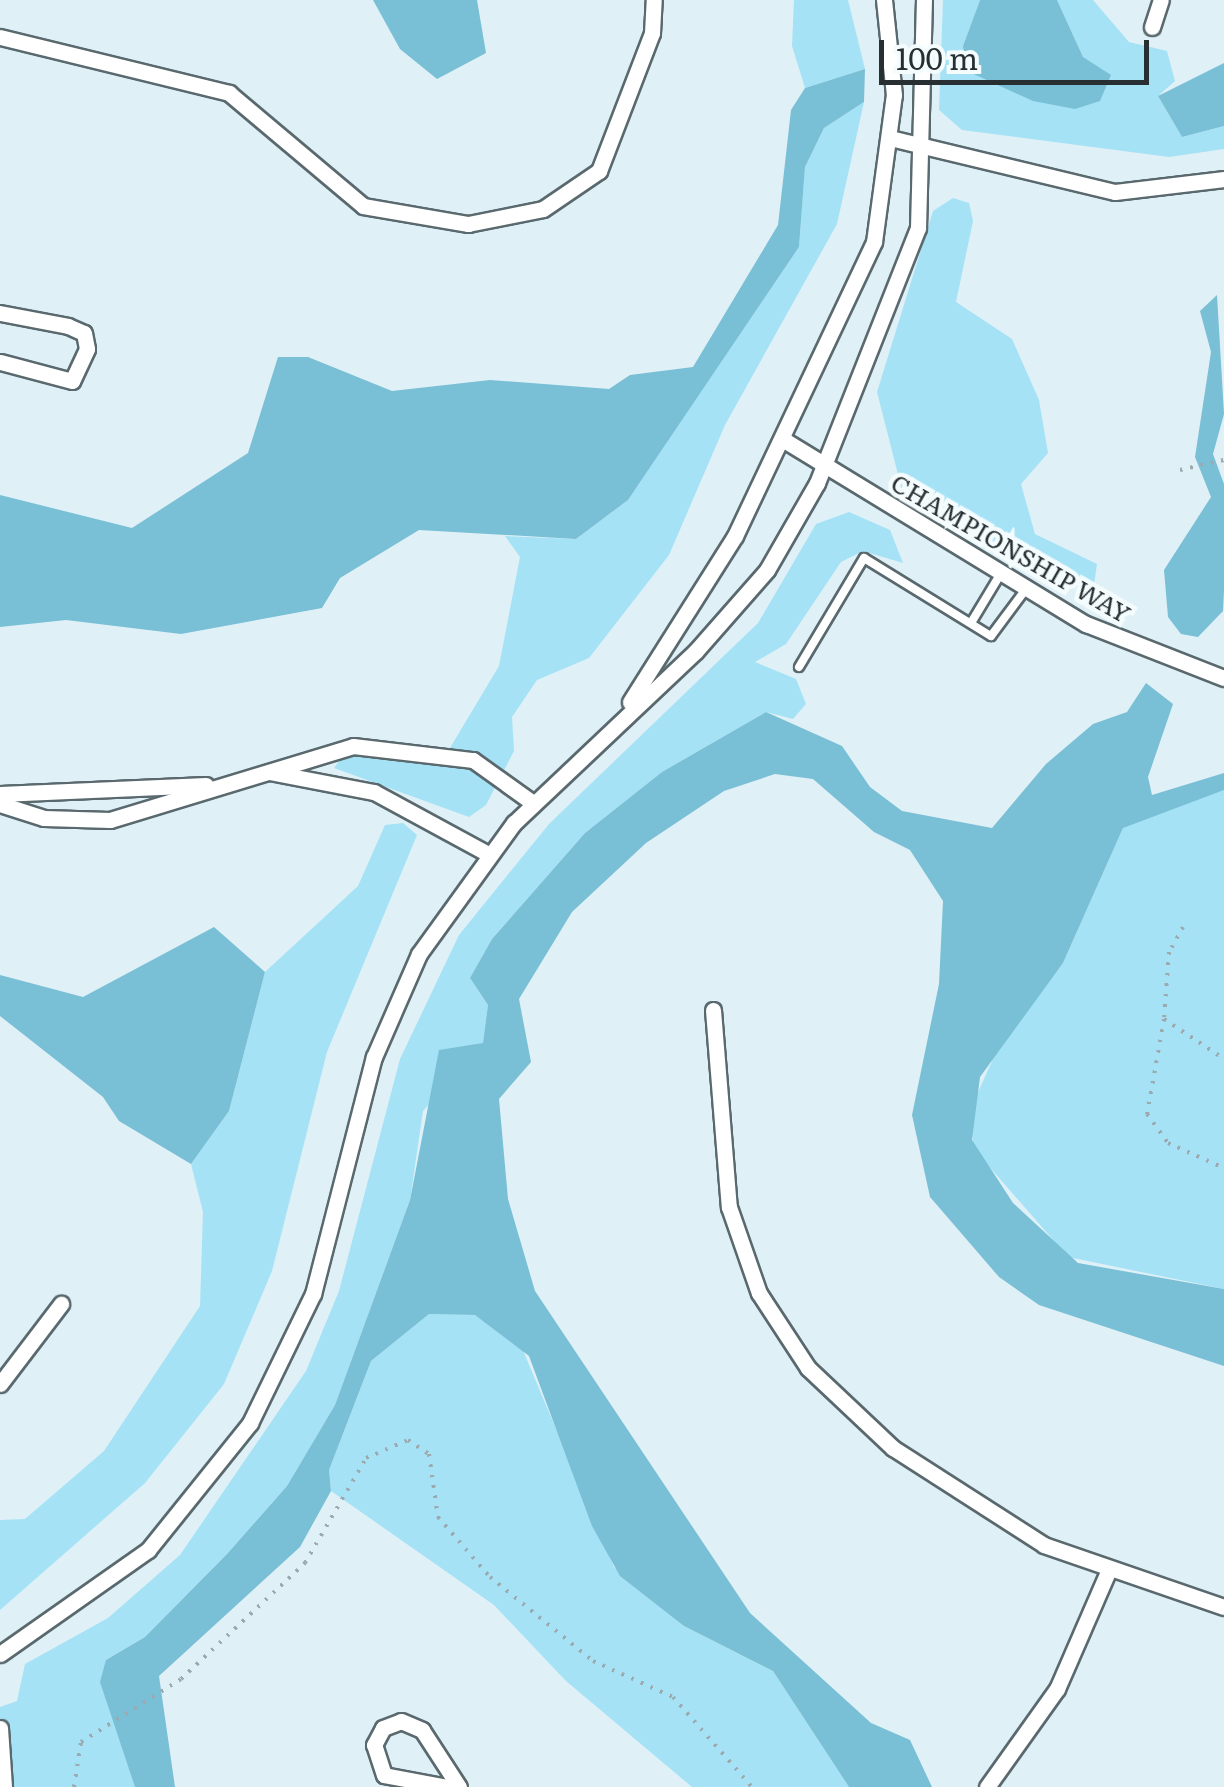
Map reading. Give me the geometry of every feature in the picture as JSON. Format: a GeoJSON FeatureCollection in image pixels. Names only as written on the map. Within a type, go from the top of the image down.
{"type":"FeatureCollection","features":[{"type":"Feature","properties":{"kind":"street"},"geometry":{"type":"LineString","coordinates":[[0,37],[230,93],[363,206],[468,224],[543,209],[600,171],[652,32],[654,0]]}},
{"type":"Feature","properties":{"kind":"street"},"geometry":{"type":"LineString","coordinates":[[615,724],[707,588],[784,440],[874,242],[890,138],[884,0]]}},
{"type":"Feature","properties":{"kind":"street"},"geometry":{"type":"LineString","coordinates":[[0,1654],[148,1550],[250,1423],[313,1294],[397,998],[488,854],[533,803],[767,570],[823,466],[892,311],[918,228],[926,152],[924,0]]}},
{"type":"Feature","properties":{"kind":"street"},"geometry":{"type":"LineString","coordinates":[[1152,27],[1161,0]]}},
{"type":"Feature","properties":{"kind":"street"},"geometry":{"type":"LineString","coordinates":[[890,138],[926,152],[1115,192],[1224,179]]}},
{"type":"Feature","properties":{"kind":"street"},"geometry":{"type":"LineString","coordinates":[[0,313],[68,326],[84,334],[87,349],[72,381],[0,362]]}},
{"type":"Feature","properties":{"kind":"street","name":"CHAMPIONSHIP WAY"},"geometry":{"type":"LineString","coordinates":[[784,440],[1026,589],[1145,653],[1224,678]]}},
{"type":"Feature","properties":{"kind":"street"},"geometry":{"type":"LineString","coordinates":[[0,794],[206,785],[268,772],[354,746],[431,750],[497,769],[533,803]]}},
{"type":"Feature","properties":{"kind":"street"},"geometry":{"type":"LineString","coordinates":[[268,772],[374,792],[488,854]]}},
{"type":"Feature","properties":{"kind":"street"},"geometry":{"type":"LineString","coordinates":[[0,804],[44,818],[110,820],[167,809],[206,785]]}},
{"type":"Feature","properties":{"kind":"street"},"geometry":{"type":"LineString","coordinates":[[713,1010],[729,1208],[784,1337],[892,1448],[1044,1546],[1106,1574],[1224,1607]]}},
{"type":"Feature","properties":{"kind":"street"},"geometry":{"type":"LineString","coordinates":[[0,1384],[60,1304]]}},
{"type":"Feature","properties":{"kind":"street"},"geometry":{"type":"LineString","coordinates":[[987,1787],[1057,1689],[1106,1574]]}},
{"type":"Feature","properties":{"kind":"street"},"geometry":{"type":"LineString","coordinates":[[448,1787],[384,1775],[374,1745],[383,1728],[401,1721],[422,1730],[460,1787]]}},
{"type":"Feature","properties":{"kind":"street"},"geometry":{"type":"LineString","coordinates":[[0,1728],[4,1787]]}},
{"type":"Feature","properties":{"kind":"lane"},"geometry":{"type":"LineString","coordinates":[[799,667],[864,558],[991,636],[1026,589]]}},
{"type":"Feature","properties":{"kind":"lane"},"geometry":{"type":"LineString","coordinates":[[971,622],[1001,573]]}},
{"type":"Feature","properties":{"kind":"path"},"geometry":{"type":"LineString","coordinates":[[1180,470],[1222,460]]}},
{"type":"Feature","properties":{"kind":"path"},"geometry":{"type":"LineString","coordinates":[[1183,928],[1169,952],[1164,1019],[1146,1114],[1168,1143],[1224,1168]]}},
{"type":"Feature","properties":{"kind":"path"},"geometry":{"type":"LineString","coordinates":[[1164,1019],[1224,1058]]}},
{"type":"Feature","properties":{"kind":"path"},"geometry":{"type":"LineString","coordinates":[[74,1787],[81,1742],[165,1690],[305,1563],[366,1458],[408,1440],[429,1454],[438,1517],[490,1577],[593,1662],[673,1697],[752,1787]]}},
{"type":"Feature","properties":{"kind":"shaded area"},"geometry":{"type":"Polygon","coordinates":[[[373,0],[477,0],[486,53],[437,79],[400,49],[373,0]]]}},
{"type":"Feature","properties":{"kind":"shaded area"},"geometry":{"type":"Polygon","coordinates":[[[794,0],[848,0],[865,69],[805,88],[792,46],[794,0]]]}},
{"type":"Feature","properties":{"kind":"shaded area"},"geometry":{"type":"Polygon","coordinates":[[[943,0],[980,0],[963,46],[1083,57],[1057,0],[1093,0],[1129,42],[1167,51],[1175,81],[1158,96],[1182,137],[1224,126],[1224,149],[1169,157],[962,130],[939,110],[943,0]]]}},
{"type":"Feature","properties":{"kind":"shaded area"},"geometry":{"type":"Polygon","coordinates":[[[980,0],[1057,0],[1083,57],[1111,75],[1100,101],[1075,109],[1033,101],[967,71],[963,46],[980,0]]]}},
{"type":"Feature","properties":{"kind":"shaded area"},"geometry":{"type":"Polygon","coordinates":[[[1224,63],[1224,126],[1182,137],[1158,96],[1224,63]]]}},
{"type":"Feature","properties":{"kind":"shaded area"},"geometry":{"type":"Polygon","coordinates":[[[865,69],[864,102],[824,128],[805,167],[799,247],[628,500],[576,539],[419,530],[340,578],[322,608],[181,634],[66,620],[0,627],[0,495],[132,528],[248,453],[278,357],[308,357],[392,391],[490,380],[609,389],[630,375],[693,367],[778,225],[791,110],[805,88],[865,69]]]}},
{"type":"Feature","properties":{"kind":"shaded area"},"geometry":{"type":"Polygon","coordinates":[[[864,102],[837,224],[725,425],[669,555],[589,658],[537,680],[512,717],[514,751],[486,805],[469,817],[334,768],[344,755],[441,763],[499,666],[520,557],[505,536],[576,539],[628,500],[799,247],[805,167],[824,128],[864,102]]]}},
{"type":"Feature","properties":{"kind":"shaded area"},"geometry":{"type":"Polygon","coordinates":[[[953,198],[969,203],[973,221],[956,302],[1012,339],[1039,400],[1048,453],[1021,484],[1035,534],[1097,564],[1094,585],[1073,587],[904,498],[877,392],[933,211],[953,198]]]}},
{"type":"Feature","properties":{"kind":"shaded area"},"geometry":{"type":"Polygon","coordinates":[[[1217,295],[1224,414],[1213,454],[1224,484],[1223,611],[1198,637],[1181,634],[1168,617],[1164,570],[1211,497],[1195,457],[1211,352],[1200,311],[1217,295]]]}},
{"type":"Feature","properties":{"kind":"shaded area"},"geometry":{"type":"Polygon","coordinates":[[[849,512],[890,530],[903,563],[863,551],[841,562],[786,644],[755,662],[796,679],[806,704],[793,719],[766,712],[662,772],[585,833],[492,939],[470,978],[488,1005],[483,1044],[423,1111],[410,1200],[335,1405],[287,1486],[227,1554],[145,1637],[106,1660],[135,1787],[0,1787],[0,1707],[17,1701],[25,1664],[108,1618],[180,1555],[306,1371],[339,1291],[400,1059],[459,935],[549,824],[758,623],[816,524],[849,512]]]}},
{"type":"Feature","properties":{"kind":"shaded area"},"geometry":{"type":"Polygon","coordinates":[[[1146,683],[1173,704],[1148,777],[1152,795],[1224,773],[1224,790],[1123,828],[1063,963],[980,1077],[972,1140],[1013,1203],[1078,1263],[1224,1289],[1224,1366],[1039,1305],[999,1277],[930,1197],[912,1115],[939,984],[943,901],[910,850],[874,832],[813,779],[775,774],[724,791],[646,843],[572,912],[519,999],[531,1062],[499,1099],[508,1199],[535,1291],[750,1613],[871,1723],[910,1740],[932,1787],[849,1787],[773,1671],[684,1626],[620,1576],[592,1526],[529,1356],[475,1315],[429,1314],[371,1361],[329,1470],[331,1491],[300,1547],[159,1676],[175,1787],[135,1787],[100,1682],[106,1660],[145,1637],[227,1554],[287,1486],[335,1405],[410,1200],[439,1050],[483,1043],[488,1005],[470,978],[492,939],[585,833],[662,772],[766,712],[842,746],[870,787],[902,811],[992,828],[1046,764],[1093,724],[1127,712],[1146,683]]]}},
{"type":"Feature","properties":{"kind":"shaded area"},"geometry":{"type":"Polygon","coordinates":[[[1224,790],[1224,1289],[1068,1257],[973,1148],[971,1108],[996,1052],[1063,963],[1123,828],[1138,815],[1224,790]]]}},
{"type":"Feature","properties":{"kind":"shaded area"},"geometry":{"type":"Polygon","coordinates":[[[403,823],[417,835],[327,1052],[272,1271],[224,1384],[145,1483],[0,1610],[0,1520],[25,1519],[104,1451],[200,1306],[203,1212],[191,1164],[229,1111],[265,972],[358,886],[385,825],[403,823]]]}},
{"type":"Feature","properties":{"kind":"shaded area"},"geometry":{"type":"Polygon","coordinates":[[[214,927],[265,972],[229,1111],[191,1164],[119,1121],[103,1097],[0,1016],[0,975],[83,997],[214,927]]]}},
{"type":"Feature","properties":{"kind":"shaded area"},"geometry":{"type":"Polygon","coordinates":[[[429,1314],[475,1315],[522,1348],[614,1567],[684,1626],[773,1671],[849,1787],[692,1787],[566,1681],[494,1605],[331,1491],[329,1470],[371,1361],[429,1314]]]}}]}
